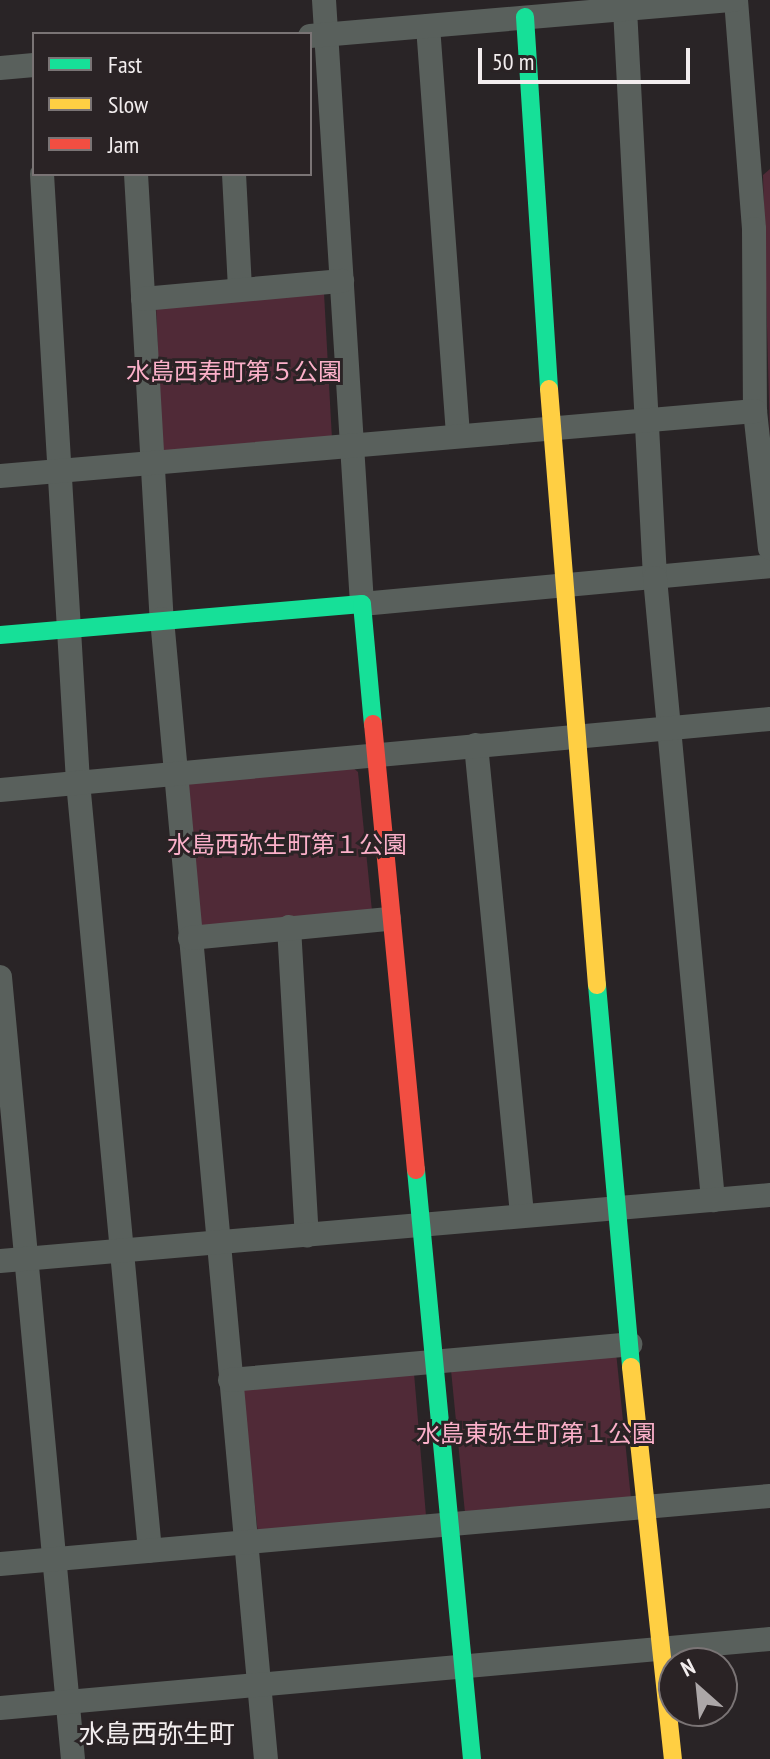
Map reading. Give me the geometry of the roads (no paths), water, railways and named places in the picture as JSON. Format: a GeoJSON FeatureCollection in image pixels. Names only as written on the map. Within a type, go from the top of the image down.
{"type":"FeatureCollection","features":[{"type":"Feature","properties":{"kind":"street"},"geometry":{"type":"LineString","coordinates":[[324,0],[319,35],[342,281],[372,753],[472,1759]]}},
{"type":"Feature","properties":{"kind":"street"},"geometry":{"type":"LineString","coordinates":[[319,35],[734,0],[760,146],[755,411],[770,548]]}},
{"type":"Feature","properties":{"kind":"street"},"geometry":{"type":"LineString","coordinates":[[625,9],[655,578],[713,1200]]}},
{"type":"Feature","properties":{"kind":"street"},"geometry":{"type":"LineString","coordinates":[[525,17],[561,587],[643,1506],[659,1647]]}},
{"type":"Feature","properties":{"kind":"street"},"geometry":{"type":"LineString","coordinates":[[428,26],[458,436]]}},
{"type":"Feature","properties":{"kind":"street"},"geometry":{"type":"LineString","coordinates":[[0,68],[32,65]]}},
{"type":"Feature","properties":{"kind":"street"},"geometry":{"type":"LineString","coordinates":[[42,176],[78,782],[150,1551]]}},
{"type":"Feature","properties":{"kind":"street"},"geometry":{"type":"LineString","coordinates":[[136,176],[174,773],[266,1759]]}},
{"type":"Feature","properties":{"kind":"street"},"geometry":{"type":"LineString","coordinates":[[234,176],[240,290]]}},
{"type":"Feature","properties":{"kind":"street"},"geometry":{"type":"LineString","coordinates":[[143,299],[342,281]]}},
{"type":"Feature","properties":{"kind":"street"},"geometry":{"type":"LineString","coordinates":[[0,476],[755,411]]}},
{"type":"Feature","properties":{"kind":"street"},"geometry":{"type":"LineString","coordinates":[[0,635],[770,566]]}},
{"type":"Feature","properties":{"kind":"street"},"geometry":{"type":"LineString","coordinates":[[0,790],[372,753],[770,719]]}},
{"type":"Feature","properties":{"kind":"street"},"geometry":{"type":"LineString","coordinates":[[476,745],[522,1216]]}},
{"type":"Feature","properties":{"kind":"street"},"geometry":{"type":"LineString","coordinates":[[190,938],[389,919]]}},
{"type":"Feature","properties":{"kind":"street"},"geometry":{"type":"LineString","coordinates":[[289,927],[307,1235]]}},
{"type":"Feature","properties":{"kind":"street"},"geometry":{"type":"LineString","coordinates":[[0,977],[51,1559],[73,1759]]}},
{"type":"Feature","properties":{"kind":"street"},"geometry":{"type":"LineString","coordinates":[[0,1261],[770,1195]]}},
{"type":"Feature","properties":{"kind":"street"},"geometry":{"type":"LineString","coordinates":[[230,1380],[630,1344]]}},
{"type":"Feature","properties":{"kind":"street"},"geometry":{"type":"LineString","coordinates":[[0,1564],[770,1496]]}},
{"type":"Feature","properties":{"kind":"street"},"geometry":{"type":"LineString","coordinates":[[689,1647],[770,1639]]}},
{"type":"Feature","properties":{"kind":"street"},"geometry":{"type":"LineString","coordinates":[[0,1708],[658,1650]]}},
{"type":"Feature","properties":{"kind":"street"},"geometry":{"type":"LineString","coordinates":[[669,1727],[673,1759]]}},
{"type":"Feature","properties":{"kind":"district","name":"水島西弥生町"},"geometry":{"type":"Point","coordinates":[157,1734]}},
{"type":"Feature","properties":{"kind":"park label","name":"水島西寿町第５公園"},"geometry":{"type":"Point","coordinates":[234,372]}},
{"type":"Feature","properties":{"kind":"park label","name":"水島西弥生町第１公園"},"geometry":{"type":"Point","coordinates":[287,845]}},
{"type":"Feature","properties":{"kind":"park label","name":"水島東弥生町第１公園"},"geometry":{"type":"Point","coordinates":[536,1434]}}]}
